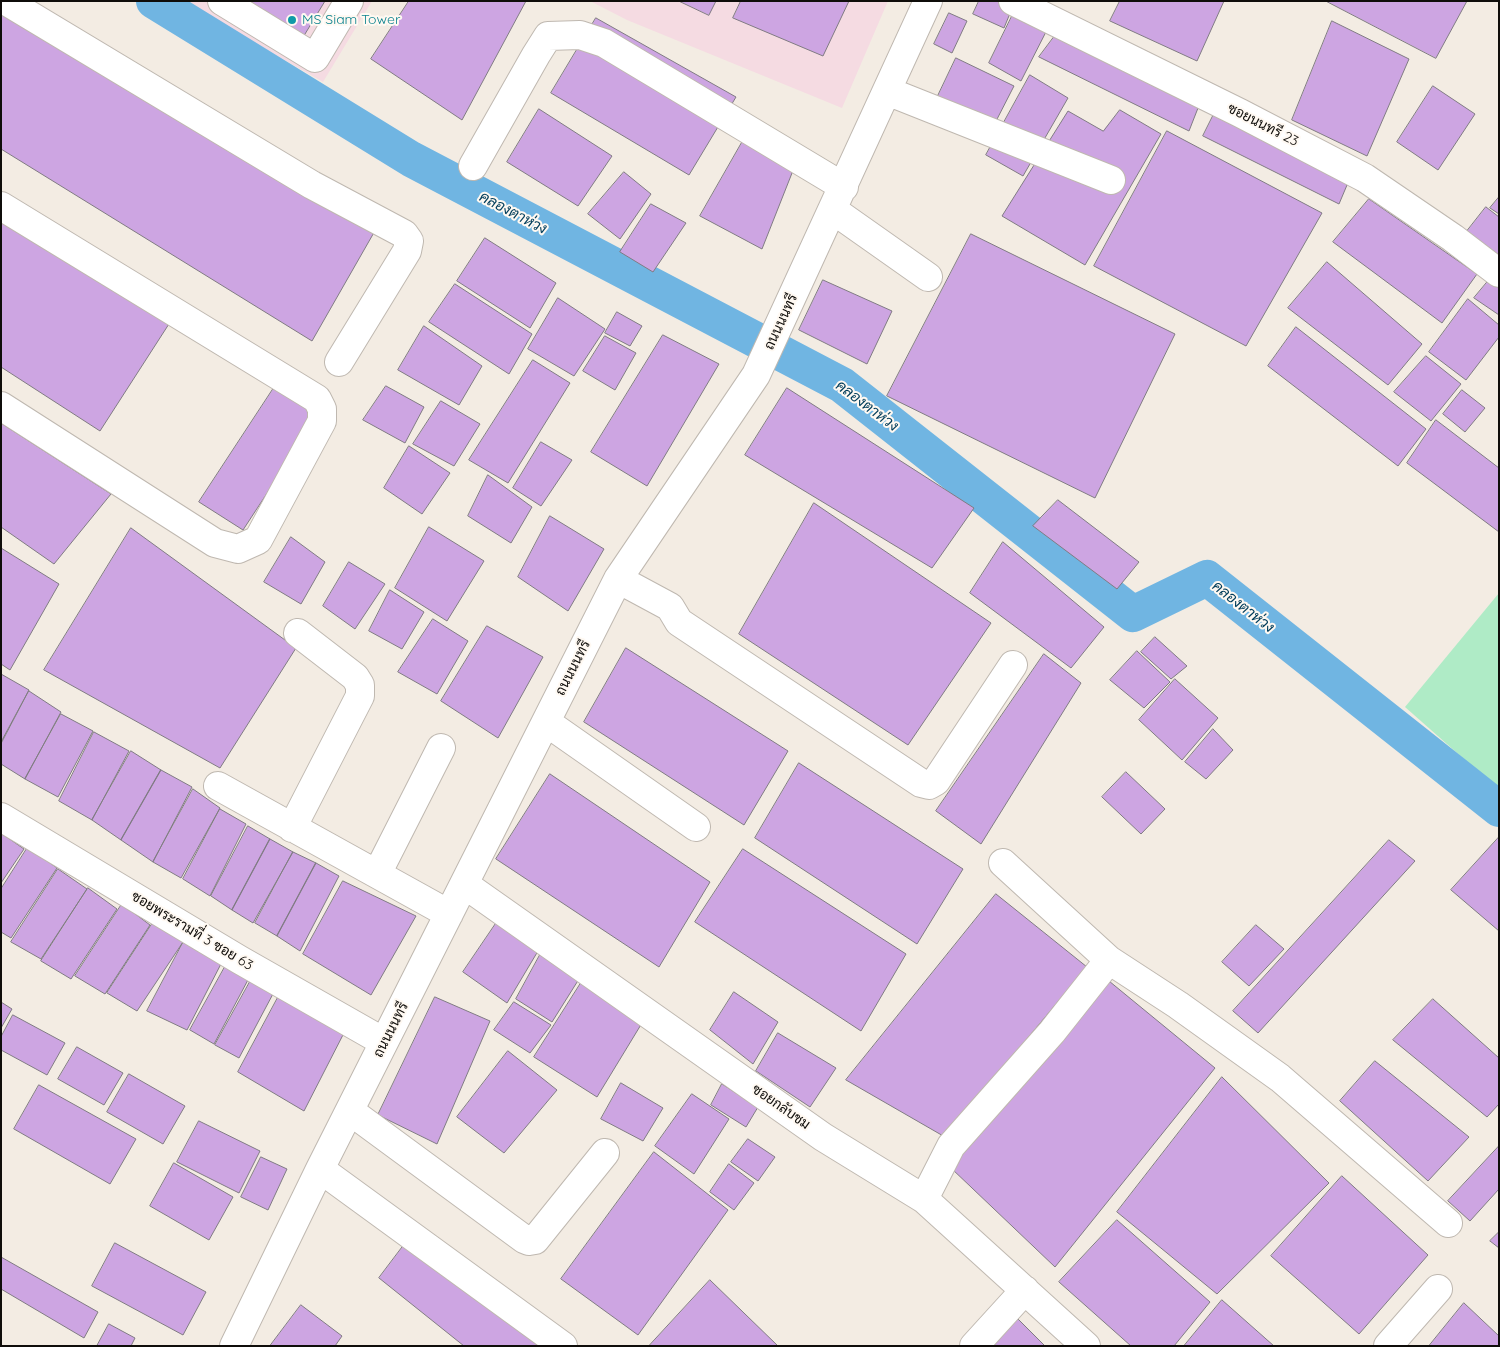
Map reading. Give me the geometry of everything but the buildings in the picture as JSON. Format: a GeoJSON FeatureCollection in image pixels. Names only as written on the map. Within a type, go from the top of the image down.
{"type":"FeatureCollection","features":[{"type":"Feature","properties":{"kind":"street"},"geometry":{"type":"LineString","coordinates":[[6,1],[312,185],[404,234],[409,241],[407,251],[339,362]]}},
{"type":"Feature","properties":{"kind":"street"},"geometry":{"type":"LineString","coordinates":[[222,1],[315,58],[349,1]]}},
{"type":"Feature","properties":{"kind":"street","name":"ถนนนนทรี"},"geometry":{"type":"LineString","coordinates":[[234,1346],[320,1169],[618,579],[756,375],[928,1]]}},
{"type":"Feature","properties":{"kind":"street","name":"ซอยนนทรี 23"},"geometry":{"type":"LineString","coordinates":[[1014,1],[1240,113],[1365,178],[1454,238],[1499,272]]}},
{"type":"Feature","properties":{"kind":"street"},"geometry":{"type":"LineString","coordinates":[[473,166],[548,36],[580,35],[604,43],[839,198],[928,277]]}},
{"type":"Feature","properties":{"kind":"street"},"geometry":{"type":"LineString","coordinates":[[887,91],[1111,180]]}},
{"type":"Feature","properties":{"kind":"street"},"geometry":{"type":"LineString","coordinates":[[1,206],[316,399],[322,409],[322,421],[258,540],[238,549],[215,544],[1,406]]}},
{"type":"Feature","properties":{"kind":"street"},"geometry":{"type":"LineString","coordinates":[[618,579],[670,607],[679,622],[921,783],[929,785],[936,781],[1013,665]]}},
{"type":"Feature","properties":{"kind":"street"},"geometry":{"type":"LineString","coordinates":[[292,828],[360,696],[360,686],[355,677],[298,633]]}},
{"type":"Feature","properties":{"kind":"street"},"geometry":{"type":"LineString","coordinates":[[546,722],[696,827]]}},
{"type":"Feature","properties":{"kind":"street"},"geometry":{"type":"LineString","coordinates":[[377,874],[442,748]]}},
{"type":"Feature","properties":{"kind":"street"},"geometry":{"type":"LineString","coordinates":[[218,786],[449,914]]}},
{"type":"Feature","properties":{"kind":"street","name":"ซอยพระรามที่ 3 ซอย 63"},"geometry":{"type":"LineString","coordinates":[[1,817],[240,960],[384,1042]]}},
{"type":"Feature","properties":{"kind":"street"},"geometry":{"type":"LineString","coordinates":[[1003,863],[1109,960],[1178,1005],[1280,1078],[1448,1223]]}},
{"type":"Feature","properties":{"kind":"street","name":"ซอยกลับชม"},"geometry":{"type":"LineString","coordinates":[[464,884],[824,1137],[924,1199],[1086,1346]]}},
{"type":"Feature","properties":{"kind":"street"},"geometry":{"type":"LineString","coordinates":[[924,1199],[951,1146],[1052,1032],[1109,960]]}},
{"type":"Feature","properties":{"kind":"street"},"geometry":{"type":"LineString","coordinates":[[350,1111],[524,1240],[529,1241],[534,1240],[605,1153]]}},
{"type":"Feature","properties":{"kind":"street"},"geometry":{"type":"LineString","coordinates":[[320,1169],[563,1346]]}},
{"type":"Feature","properties":{"kind":"street"},"geometry":{"type":"LineString","coordinates":[[974,1346],[1024,1290]]}},
{"type":"Feature","properties":{"kind":"street"},"geometry":{"type":"LineString","coordinates":[[1388,1346],[1438,1290]]}},
{"type":"Feature","properties":{"kind":"shaded area"},"geometry":{"type":"Polygon","coordinates":[[[182,1],[372,1],[323,82],[182,1]]]}},
{"type":"Feature","properties":{"kind":"shaded area"},"geometry":{"type":"Polygon","coordinates":[[[590,1],[888,1],[842,108],[627,20],[590,1]]]}},
{"type":"Feature","properties":{"kind":"green space"},"geometry":{"type":"Polygon","coordinates":[[[1499,593],[1499,790],[1405,707],[1499,593]]]}},
{"type":"Feature","properties":{"kind":"waterway","name":"คลองตาห่วง"},"geometry":{"type":"LineString","coordinates":[[154,1],[411,159],[842,385],[1133,614],[1207,578],[1499,809]]}},
{"type":"Feature","properties":{"kind":"place","name":"MS Siam Tower"},"geometry":{"type":"Point","coordinates":[292,20]}}]}
